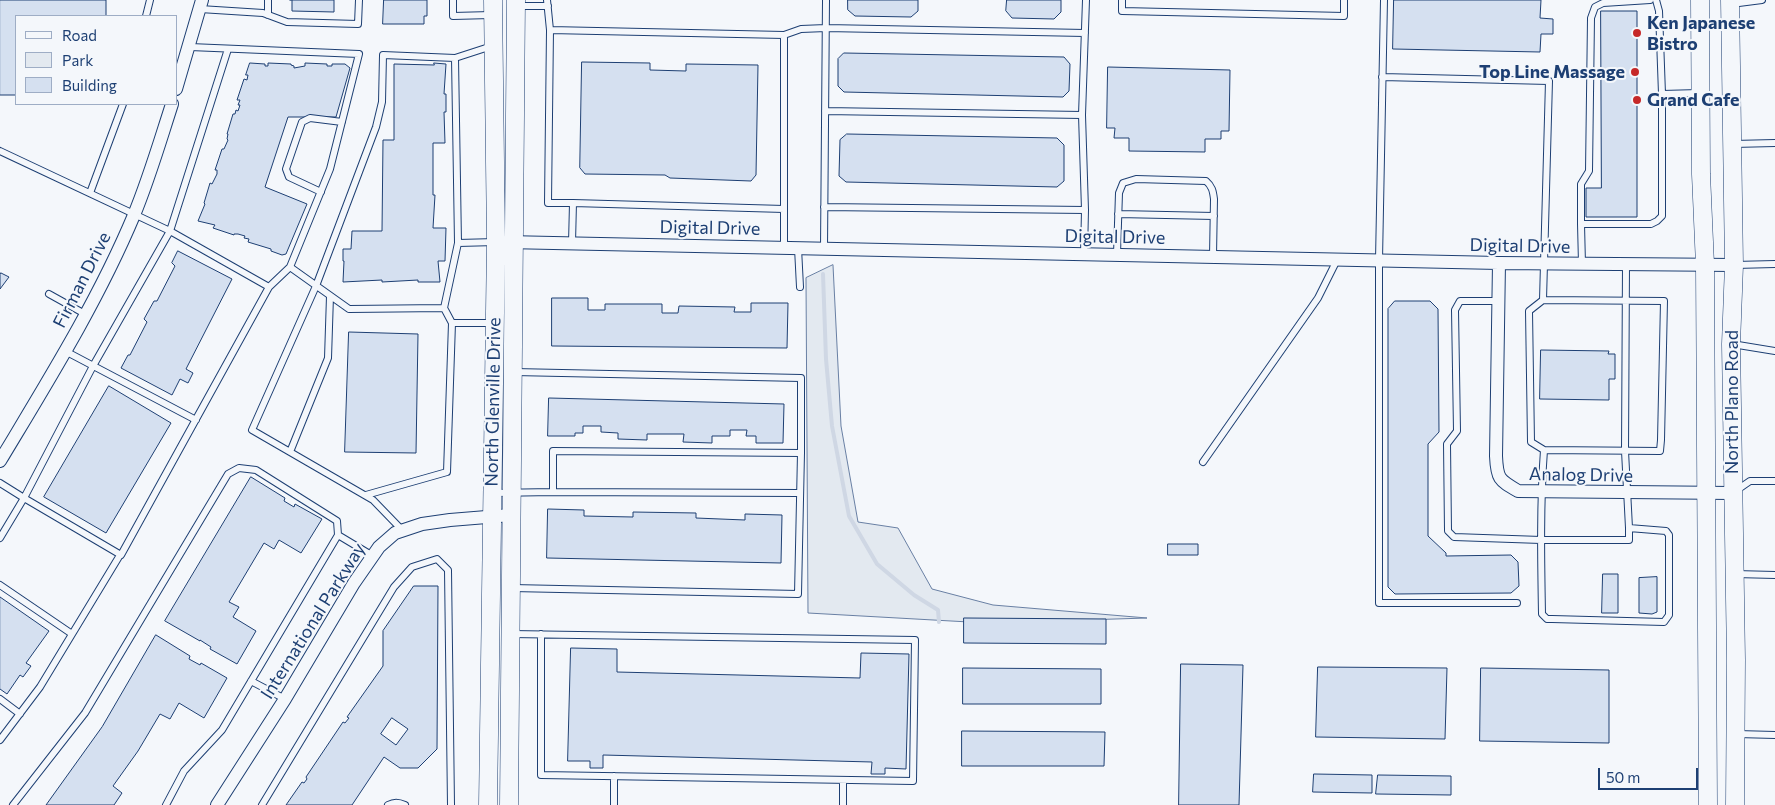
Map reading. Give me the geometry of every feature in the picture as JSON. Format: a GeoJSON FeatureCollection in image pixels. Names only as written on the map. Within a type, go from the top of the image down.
{"type":"FeatureCollection","features":[{"type":"Feature","properties":{"kind":"main road","name":"North Plano Road"},"geometry":{"type":"LineString","coordinates":[[1700,0],[1701,174],[1705,265],[1708,805]]}},
{"type":"Feature","properties":{"kind":"main road","name":"North Plano Road"},"geometry":{"type":"LineString","coordinates":[[1730,2],[1734,265],[1731,344],[1736,660],[1735,805]]}},
{"type":"Feature","properties":{"kind":"main road"},"geometry":{"type":"LineString","coordinates":[[492,8],[516,3]]}},
{"type":"Feature","properties":{"kind":"main road","name":"North Glenville Drive"},"geometry":{"type":"LineString","coordinates":[[509,805],[516,3]]}},
{"type":"Feature","properties":{"kind":"main road","name":"North Glenville Drive"},"geometry":{"type":"LineString","coordinates":[[488,805],[496,242],[492,8]]}},
{"type":"Feature","properties":{"kind":"main road"},"geometry":{"type":"LineString","coordinates":[[1707,662],[1736,660]]}},
{"type":"Feature","properties":{"kind":"street"},"geometry":{"type":"LineString","coordinates":[[178,83],[201,5]]}},
{"type":"Feature","properties":{"kind":"street","name":"Firman Drive"},"geometry":{"type":"LineString","coordinates":[[0,461],[65,351],[134,215],[172,105]]}},
{"type":"Feature","properties":{"kind":"street","name":"Digital Drive"},"geometry":{"type":"LineString","coordinates":[[496,242],[1545,264],[1734,265]]}},
{"type":"Feature","properties":{"kind":"street","name":"Analog Drive"},"geometry":{"type":"LineString","coordinates":[[1499,263],[1497,474],[1505,484],[1518,491],[1732,494]]}},
{"type":"Feature","properties":{"kind":"street","name":"International Parkway"},"geometry":{"type":"LineString","coordinates":[[217,805],[285,699],[354,583],[379,547],[395,533],[422,524],[511,515]]}},
{"type":"Feature","properties":{"kind":"lane"},"geometry":{"type":"LineString","coordinates":[[146,15],[150,0]]}},
{"type":"Feature","properties":{"kind":"lane"},"geometry":{"type":"LineString","coordinates":[[268,0],[268,15]]}},
{"type":"Feature","properties":{"kind":"lane"},"geometry":{"type":"LineString","coordinates":[[201,5],[263,13],[287,22],[358,24],[359,0]]}},
{"type":"Feature","properties":{"kind":"lane"},"geometry":{"type":"LineString","coordinates":[[453,0],[453,16],[492,8]]}},
{"type":"Feature","properties":{"kind":"lane"},"geometry":{"type":"LineString","coordinates":[[824,248],[826,0]]}},
{"type":"Feature","properties":{"kind":"lane"},"geometry":{"type":"LineString","coordinates":[[1084,254],[1085,210],[1082,115],[1086,0]]}},
{"type":"Feature","properties":{"kind":"lane"},"geometry":{"type":"LineString","coordinates":[[1122,0],[1122,11],[1344,16],[1344,0]]}},
{"type":"Feature","properties":{"kind":"lane"},"geometry":{"type":"LineString","coordinates":[[1384,0],[1379,260],[1379,603],[1517,603]]}},
{"type":"Feature","properties":{"kind":"lane"},"geometry":{"type":"LineString","coordinates":[[1582,264],[1581,184],[1589,171],[1591,18],[1595,7],[1603,3],[1650,0]]}},
{"type":"Feature","properties":{"kind":"lane"},"geometry":{"type":"LineString","coordinates":[[1581,224],[1652,224],[1662,216],[1660,11],[1656,0]]}},
{"type":"Feature","properties":{"kind":"lane"},"geometry":{"type":"LineString","coordinates":[[1730,2],[1762,0]]}},
{"type":"Feature","properties":{"kind":"lane"},"geometry":{"type":"LineString","coordinates":[[516,3],[547,3],[550,30],[548,203],[784,208]]}},
{"type":"Feature","properties":{"kind":"lane"},"geometry":{"type":"LineString","coordinates":[[550,30],[784,35],[801,28],[1085,33]]}},
{"type":"Feature","properties":{"kind":"lane"},"geometry":{"type":"LineString","coordinates":[[784,35],[784,247]]}},
{"type":"Feature","properties":{"kind":"lane"},"geometry":{"type":"LineString","coordinates":[[403,531],[366,495],[252,430],[316,286],[376,127],[382,102],[383,55],[455,58],[493,45]]}},
{"type":"Feature","properties":{"kind":"lane"},"geometry":{"type":"LineString","coordinates":[[0,740],[40,687],[120,555],[269,287],[290,266],[330,169],[359,54],[190,47]]}},
{"type":"Feature","properties":{"kind":"lane"},"geometry":{"type":"LineString","coordinates":[[0,538],[24,498],[93,366],[170,231],[228,49]]}},
{"type":"Feature","properties":{"kind":"lane"},"geometry":{"type":"LineString","coordinates":[[366,495],[447,472],[452,323],[444,308],[458,243],[455,58]]}},
{"type":"Feature","properties":{"kind":"lane"},"geometry":{"type":"LineString","coordinates":[[1382,77],[1549,81],[1543,300]]}},
{"type":"Feature","properties":{"kind":"lane"},"geometry":{"type":"LineString","coordinates":[[1662,94],[1700,92]]}},
{"type":"Feature","properties":{"kind":"lane"},"geometry":{"type":"LineString","coordinates":[[90,193],[123,105]]}},
{"type":"Feature","properties":{"kind":"lane"},"geometry":{"type":"LineString","coordinates":[[825,111],[1082,115]]}},
{"type":"Feature","properties":{"kind":"lane"},"geometry":{"type":"LineString","coordinates":[[321,192],[289,177],[286,169],[302,122],[310,118],[342,122]]}},
{"type":"Feature","properties":{"kind":"lane"},"geometry":{"type":"LineString","coordinates":[[1732,144],[1775,143]]}},
{"type":"Feature","properties":{"kind":"lane"},"geometry":{"type":"LineString","coordinates":[[0,151],[170,231],[269,287]]}},
{"type":"Feature","properties":{"kind":"lane"},"geometry":{"type":"LineString","coordinates":[[1117,254],[1119,193],[1123,183],[1136,179],[1206,181],[1210,185],[1213,190],[1214,216],[1212,256]]}},
{"type":"Feature","properties":{"kind":"lane"},"geometry":{"type":"LineString","coordinates":[[572,243],[573,203]]}},
{"type":"Feature","properties":{"kind":"lane"},"geometry":{"type":"LineString","coordinates":[[824,207],[1085,210]]}},
{"type":"Feature","properties":{"kind":"lane"},"geometry":{"type":"LineString","coordinates":[[1118,214],[1214,216]]}},
{"type":"Feature","properties":{"kind":"lane"},"geometry":{"type":"LineString","coordinates":[[458,243],[496,242]]}},
{"type":"Feature","properties":{"kind":"lane"},"geometry":{"type":"LineString","coordinates":[[798,248],[800,287]]}},
{"type":"Feature","properties":{"kind":"lane"},"geometry":{"type":"LineString","coordinates":[[1203,462],[1318,298],[1338,259]]}},
{"type":"Feature","properties":{"kind":"lane"},"geometry":{"type":"LineString","coordinates":[[1499,301],[1460,301],[1455,310],[1457,431],[1447,444],[1448,531],[1454,537],[1628,540],[1628,493],[1625,451],[1626,264]]}},
{"type":"Feature","properties":{"kind":"lane"},"geometry":{"type":"LineString","coordinates":[[1734,265],[1775,264]]}},
{"type":"Feature","properties":{"kind":"lane"},"geometry":{"type":"LineString","coordinates":[[290,266],[349,309],[444,308]]}},
{"type":"Feature","properties":{"kind":"lane"},"geometry":{"type":"LineString","coordinates":[[49,294],[85,314]]}},
{"type":"Feature","properties":{"kind":"lane"},"geometry":{"type":"LineString","coordinates":[[290,452],[328,358],[330,296]]}},
{"type":"Feature","properties":{"kind":"lane"},"geometry":{"type":"LineString","coordinates":[[1543,300],[1625,301],[1664,301],[1660,451],[1544,450],[1531,442],[1529,311],[1543,300]]}},
{"type":"Feature","properties":{"kind":"lane"},"geometry":{"type":"LineString","coordinates":[[452,323],[494,323]]}},
{"type":"Feature","properties":{"kind":"lane"},"geometry":{"type":"LineString","coordinates":[[1731,344],[1775,351]]}},
{"type":"Feature","properties":{"kind":"lane"},"geometry":{"type":"LineString","coordinates":[[65,351],[196,420]]}},
{"type":"Feature","properties":{"kind":"lane"},"geometry":{"type":"LineString","coordinates":[[510,588],[798,594],[801,453],[801,378],[512,372]]}},
{"type":"Feature","properties":{"kind":"lane"},"geometry":{"type":"LineString","coordinates":[[1544,450],[1541,492],[1542,614],[1547,619],[1664,622],[1669,615],[1669,535],[1666,531],[1628,528]]}},
{"type":"Feature","properties":{"kind":"lane"},"geometry":{"type":"LineString","coordinates":[[553,492],[553,451],[801,453]]}},
{"type":"Feature","properties":{"kind":"lane"},"geometry":{"type":"LineString","coordinates":[[13,805],[85,713],[228,474],[239,468],[256,470],[337,521],[338,535],[222,730],[184,771],[166,805]]}},
{"type":"Feature","properties":{"kind":"lane"},"geometry":{"type":"LineString","coordinates":[[1732,494],[1750,481],[1775,481]]}},
{"type":"Feature","properties":{"kind":"lane"},"geometry":{"type":"LineString","coordinates":[[0,483],[120,555]]}},
{"type":"Feature","properties":{"kind":"lane"},"geometry":{"type":"LineString","coordinates":[[492,493],[800,493]]}},
{"type":"Feature","properties":{"kind":"lane"},"geometry":{"type":"LineString","coordinates":[[338,535],[373,556]]}},
{"type":"Feature","properties":{"kind":"lane"},"geometry":{"type":"LineString","coordinates":[[262,805],[394,587],[412,566],[437,558],[448,570],[451,805]]}},
{"type":"Feature","properties":{"kind":"lane"},"geometry":{"type":"LineString","coordinates":[[1734,574],[1775,575]]}},
{"type":"Feature","properties":{"kind":"lane"},"geometry":{"type":"LineString","coordinates":[[0,585],[72,634]]}},
{"type":"Feature","properties":{"kind":"lane"},"geometry":{"type":"LineString","coordinates":[[510,634],[542,634],[915,640],[913,782],[541,775],[542,634]]}},
{"type":"Feature","properties":{"kind":"lane"},"geometry":{"type":"LineString","coordinates":[[251,681],[285,699]]}},
{"type":"Feature","properties":{"kind":"lane"},"geometry":{"type":"LineString","coordinates":[[0,699],[20,714]]}},
{"type":"Feature","properties":{"kind":"lane"},"geometry":{"type":"LineString","coordinates":[[1735,734],[1775,735]]}},
{"type":"Feature","properties":{"kind":"lane"},"geometry":{"type":"LineString","coordinates":[[614,776],[614,805]]}},
{"type":"Feature","properties":{"kind":"lane"},"geometry":{"type":"LineString","coordinates":[[842,805],[843,780]]}},
{"type":"Feature","properties":{"kind":"lane"},"geometry":{"type":"LineString","coordinates":[[388,805],[392,802],[400,802],[404,805]]}},
{"type":"Feature","properties":{"kind":"green space"},"geometry":{"type":"Polygon","coordinates":[[[833,265],[841,426],[858,522],[898,528],[932,589],[993,605],[1147,618],[987,623],[808,613],[806,278],[833,265]]]}},
{"type":"Feature","properties":{"kind":"building"},"geometry":{"type":"Polygon","coordinates":[[[0,0],[106,0],[106,15],[15,15],[15,95],[0,95],[0,0]]]}},
{"type":"Feature","properties":{"kind":"building"},"geometry":{"type":"Polygon","coordinates":[[[292,0],[334,0],[334,12],[292,11],[292,0]]]}},
{"type":"Feature","properties":{"kind":"building"},"geometry":{"type":"Polygon","coordinates":[[[384,0],[427,0],[427,16],[424,16],[424,24],[383,24],[384,0]]]}},
{"type":"Feature","properties":{"kind":"building"},"geometry":{"type":"Polygon","coordinates":[[[848,0],[918,0],[918,11],[911,17],[855,16],[848,10],[848,0]]]}},
{"type":"Feature","properties":{"kind":"building"},"geometry":{"type":"Polygon","coordinates":[[[1007,0],[1061,0],[1061,12],[1054,19],[1012,18],[1006,11],[1007,0]]]}},
{"type":"Feature","properties":{"kind":"building"},"geometry":{"type":"Polygon","coordinates":[[[1394,0],[1541,0],[1540,18],[1553,19],[1553,34],[1541,34],[1540,52],[1393,49],[1394,0]]]}},
{"type":"Feature","properties":{"kind":"building"},"geometry":{"type":"Polygon","coordinates":[[[1601,11],[1637,11],[1637,217],[1586,217],[1586,188],[1601,188],[1601,11]]]}},
{"type":"Feature","properties":{"kind":"building"},"geometry":{"type":"Polygon","coordinates":[[[844,53],[1064,57],[1070,64],[1069,91],[1063,97],[844,92],[838,86],[838,59],[844,53]]]}},
{"type":"Feature","properties":{"kind":"building"},"geometry":{"type":"Polygon","coordinates":[[[582,62],[650,63],[650,70],[686,71],[686,64],[758,65],[756,175],[751,181],[670,178],[665,175],[585,174],[580,168],[582,62]]]}},
{"type":"Feature","properties":{"kind":"building"},"geometry":{"type":"Polygon","coordinates":[[[250,63],[265,64],[265,66],[268,66],[268,63],[291,64],[294,68],[305,66],[305,63],[327,64],[327,66],[345,64],[350,68],[336,117],[288,117],[265,187],[307,204],[286,254],[282,255],[271,251],[271,249],[248,242],[249,239],[244,238],[245,236],[234,235],[213,228],[215,225],[198,221],[205,204],[210,183],[212,184],[217,174],[217,170],[215,170],[222,149],[224,149],[228,140],[227,134],[233,114],[235,114],[236,110],[238,111],[240,105],[238,105],[240,100],[237,100],[244,79],[247,80],[248,75],[246,75],[250,63]]]}},
{"type":"Feature","properties":{"kind":"building"},"geometry":{"type":"Polygon","coordinates":[[[434,63],[446,64],[444,94],[446,94],[446,112],[444,112],[445,143],[433,143],[433,195],[435,195],[433,228],[446,228],[445,261],[438,261],[440,282],[418,282],[418,280],[382,282],[382,280],[343,282],[343,249],[351,249],[352,231],[382,231],[383,140],[394,140],[394,64],[434,65],[434,63]]]}},
{"type":"Feature","properties":{"kind":"building"},"geometry":{"type":"Polygon","coordinates":[[[1108,67],[1230,70],[1229,131],[1221,131],[1221,139],[1205,139],[1205,152],[1129,151],[1129,138],[1114,138],[1115,128],[1107,128],[1108,67]]]}},
{"type":"Feature","properties":{"kind":"building"},"geometry":{"type":"Polygon","coordinates":[[[847,134],[1057,138],[1064,145],[1064,181],[1057,187],[846,182],[839,176],[840,140],[847,134]]]}},
{"type":"Feature","properties":{"kind":"building"},"geometry":{"type":"Polygon","coordinates":[[[178,251],[232,279],[186,369],[193,373],[188,383],[180,379],[172,395],[121,368],[147,322],[144,319],[154,301],[157,301],[175,266],[172,263],[178,251]]]}},
{"type":"Feature","properties":{"kind":"building"},"geometry":{"type":"Polygon","coordinates":[[[1,273],[9,277],[0,289],[0,275],[1,273]]]}},
{"type":"Feature","properties":{"kind":"building"},"geometry":{"type":"Polygon","coordinates":[[[552,298],[588,298],[588,310],[605,310],[605,304],[662,304],[662,313],[678,313],[679,306],[735,307],[734,312],[751,312],[751,303],[788,303],[787,348],[552,346],[552,298]]]}},
{"type":"Feature","properties":{"kind":"building"},"geometry":{"type":"Polygon","coordinates":[[[1395,301],[1430,301],[1438,309],[1439,432],[1428,444],[1428,536],[1446,553],[1446,556],[1511,555],[1518,562],[1519,586],[1511,593],[1395,594],[1388,587],[1388,309],[1395,301]]]}},
{"type":"Feature","properties":{"kind":"building"},"geometry":{"type":"Polygon","coordinates":[[[349,332],[418,334],[416,453],[345,452],[349,332]]]}},
{"type":"Feature","properties":{"kind":"building"},"geometry":{"type":"Polygon","coordinates":[[[1541,350],[1609,351],[1608,354],[1615,354],[1615,379],[1609,379],[1609,400],[1540,399],[1541,350]]]}},
{"type":"Feature","properties":{"kind":"building"},"geometry":{"type":"Polygon","coordinates":[[[109,386],[171,423],[106,533],[44,497],[109,386]]]}},
{"type":"Feature","properties":{"kind":"building"},"geometry":{"type":"Polygon","coordinates":[[[549,398],[784,404],[783,443],[756,443],[756,436],[746,436],[747,430],[730,430],[730,436],[712,436],[712,443],[683,442],[684,434],[647,434],[647,440],[618,439],[618,433],[601,432],[601,426],[583,426],[583,433],[575,433],[575,436],[548,436],[549,398]]]}},
{"type":"Feature","properties":{"kind":"building"},"geometry":{"type":"Polygon","coordinates":[[[251,477],[285,498],[284,501],[294,507],[295,504],[322,519],[301,553],[279,540],[274,549],[264,543],[229,602],[239,607],[233,617],[256,631],[237,664],[210,649],[211,647],[200,640],[165,621],[251,477]]]}},
{"type":"Feature","properties":{"kind":"building"},"geometry":{"type":"Polygon","coordinates":[[[548,509],[584,510],[584,516],[633,517],[633,512],[696,513],[696,518],[745,520],[745,514],[782,515],[781,563],[547,558],[548,509]]]}},
{"type":"Feature","properties":{"kind":"building"},"geometry":{"type":"Polygon","coordinates":[[[1168,544],[1198,544],[1198,555],[1168,555],[1168,544]]]}},
{"type":"Feature","properties":{"kind":"building"},"geometry":{"type":"Polygon","coordinates":[[[1603,574],[1618,574],[1618,613],[1602,613],[1603,574]]]}},
{"type":"Feature","properties":{"kind":"building"},"geometry":{"type":"Polygon","coordinates":[[[1657,577],[1657,612],[1652,614],[1639,613],[1639,578],[1657,577]]]}},
{"type":"Feature","properties":{"kind":"building"},"geometry":{"type":"Polygon","coordinates":[[[414,586],[438,586],[437,749],[418,768],[400,768],[384,757],[352,805],[286,805],[302,782],[304,783],[307,779],[306,777],[343,722],[345,723],[349,718],[347,717],[383,666],[383,631],[414,586]],[[392,718],[381,734],[396,745],[408,729],[392,718]]]}},
{"type":"Feature","properties":{"kind":"building"},"geometry":{"type":"Polygon","coordinates":[[[0,597],[49,631],[26,663],[31,666],[23,677],[20,675],[7,694],[0,689],[0,597]]]}},
{"type":"Feature","properties":{"kind":"building"},"geometry":{"type":"Polygon","coordinates":[[[964,618],[1106,619],[1106,644],[964,643],[964,618]]]}},
{"type":"Feature","properties":{"kind":"building"},"geometry":{"type":"Polygon","coordinates":[[[156,635],[190,656],[189,659],[200,665],[201,663],[227,678],[204,718],[179,703],[170,719],[160,714],[138,751],[113,786],[122,793],[114,805],[46,805],[102,727],[156,635]]]}},
{"type":"Feature","properties":{"kind":"building"},"geometry":{"type":"Polygon","coordinates":[[[571,648],[617,649],[617,672],[860,678],[861,653],[909,654],[906,769],[885,768],[885,774],[871,774],[872,762],[603,755],[603,768],[590,768],[590,761],[568,761],[571,648]]]}},
{"type":"Feature","properties":{"kind":"building"},"geometry":{"type":"Polygon","coordinates":[[[1181,664],[1243,665],[1239,805],[1179,805],[1181,664]]]}},
{"type":"Feature","properties":{"kind":"building"},"geometry":{"type":"Polygon","coordinates":[[[1318,667],[1447,668],[1445,739],[1316,737],[1318,667]]]}},
{"type":"Feature","properties":{"kind":"building"},"geometry":{"type":"Polygon","coordinates":[[[963,668],[1101,669],[1101,704],[963,704],[963,668]]]}},
{"type":"Feature","properties":{"kind":"building"},"geometry":{"type":"Polygon","coordinates":[[[1481,668],[1609,670],[1609,743],[1480,741],[1481,668]]]}},
{"type":"Feature","properties":{"kind":"building"},"geometry":{"type":"Polygon","coordinates":[[[962,731],[1105,732],[1104,766],[962,766],[962,731]]]}},
{"type":"Feature","properties":{"kind":"building"},"geometry":{"type":"Polygon","coordinates":[[[1314,774],[1372,775],[1372,793],[1313,792],[1314,774]]]}},
{"type":"Feature","properties":{"kind":"building"},"geometry":{"type":"Polygon","coordinates":[[[1378,775],[1451,776],[1451,795],[1376,794],[1378,775]]]}},
{"type":"Feature","properties":{"kind":"waterway"},"geometry":{"type":"LineString","coordinates":[[823,274],[826,359],[832,426],[849,516],[877,564],[914,595],[938,610],[939,622]]}},
{"type":"Feature","properties":{"kind":"place","name":"Ken Japanese Bistro"},"geometry":{"type":"Point","coordinates":[1637,33]}},
{"type":"Feature","properties":{"kind":"place","name":"Top Line Massage"},"geometry":{"type":"Point","coordinates":[1635,72]}},
{"type":"Feature","properties":{"kind":"place","name":"Grand Cafe"},"geometry":{"type":"Point","coordinates":[1637,100]}}]}
